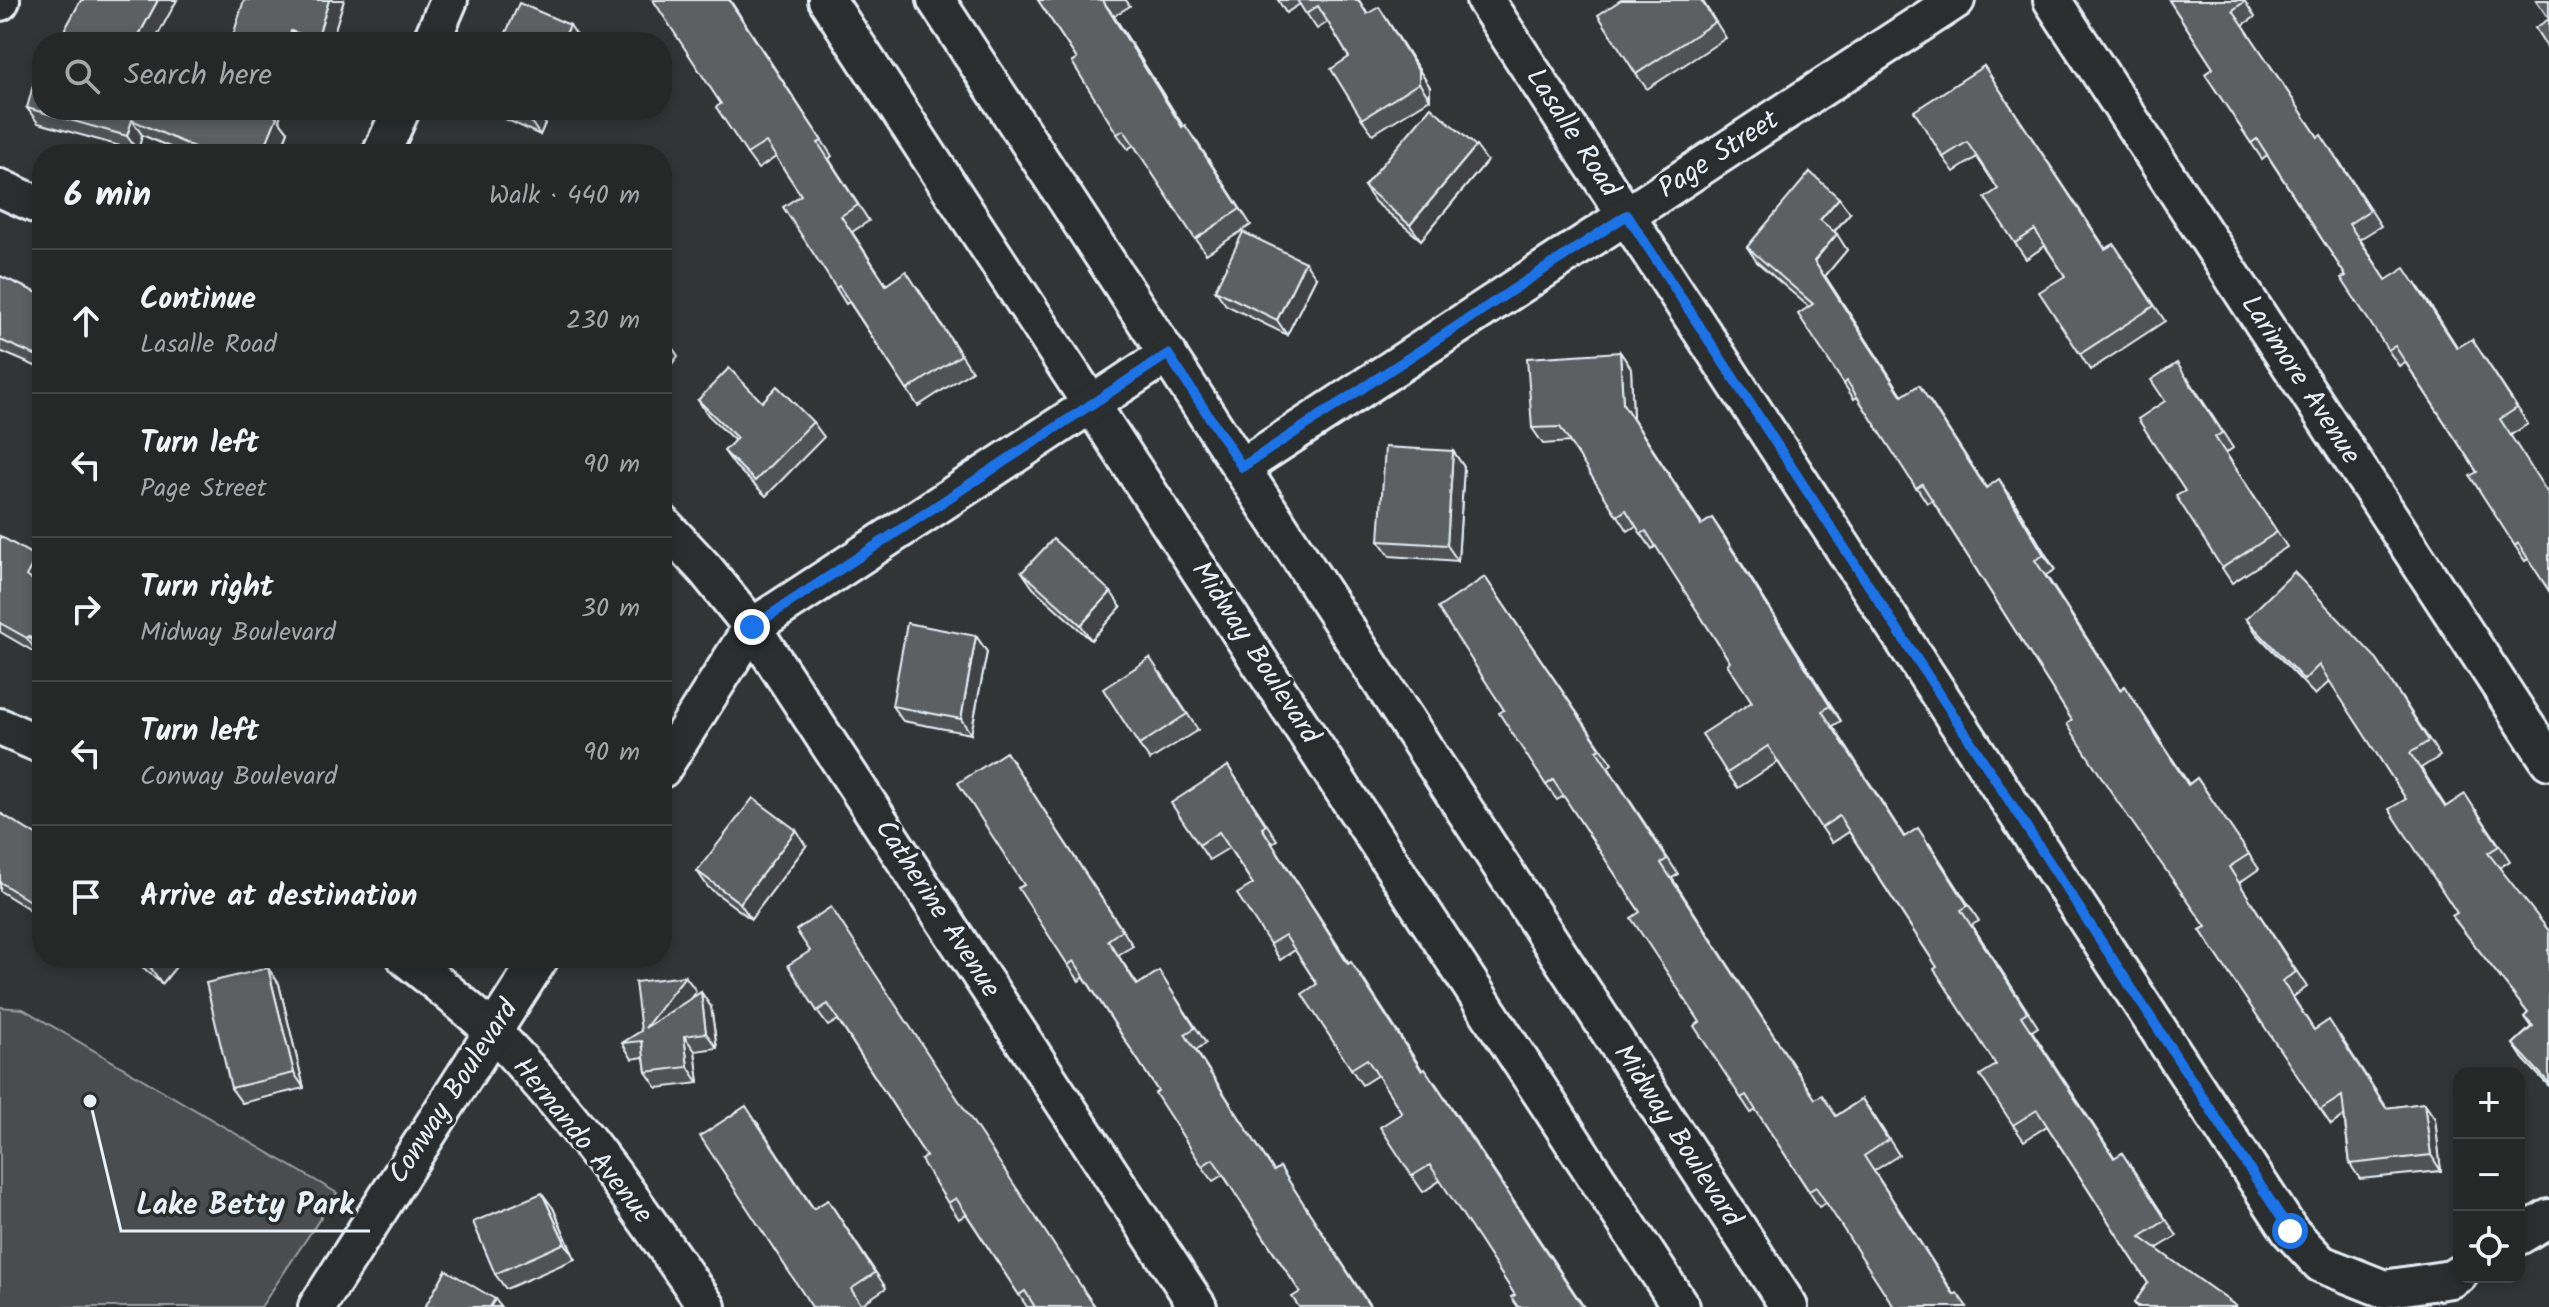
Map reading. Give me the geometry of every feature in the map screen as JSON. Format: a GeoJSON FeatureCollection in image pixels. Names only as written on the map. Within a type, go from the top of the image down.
{"type":"FeatureCollection","features":[{"type":"Feature","properties":{"kind":"street"},"geometry":{"type":"LineString","coordinates":[[435,32],[449,0]]}},
{"type":"Feature","properties":{"kind":"street","name":"Midway Boulevard"},"geometry":{"type":"LineString","coordinates":[[827,0],[1681,1307]]}},
{"type":"Feature","properties":{"kind":"street","name":"Midway Boulevard"},"geometry":{"type":"LineString","coordinates":[[936,0],[1789,1307]]}},
{"type":"Feature","properties":{"kind":"street","name":"Lasalle Road"},"geometry":{"type":"LineString","coordinates":[[1485,0],[2290,1231],[2321,1264],[2384,1289],[2453,1278]]}},
{"type":"Feature","properties":{"kind":"street","name":"Page Street"},"geometry":{"type":"LineString","coordinates":[[1242,467],[1956,0]]}},
{"type":"Feature","properties":{"kind":"street","name":"Larimore Avenue"},"geometry":{"type":"LineString","coordinates":[[2052,0],[2549,761]]}},
{"type":"Feature","properties":{"kind":"street"},"geometry":{"type":"LineString","coordinates":[[386,144],[396,120]]}},
{"type":"Feature","properties":{"kind":"street"},"geometry":{"type":"LineString","coordinates":[[0,188],[32,202]]}},
{"type":"Feature","properties":{"kind":"street"},"geometry":{"type":"LineString","coordinates":[[672,753],[752,627],[1168,354]]}},
{"type":"Feature","properties":{"kind":"street","name":"Catherine Avenue"},"geometry":{"type":"LineString","coordinates":[[672,534],[752,627],[1198,1307]]}},
{"type":"Feature","properties":{"kind":"street"},"geometry":{"type":"LineString","coordinates":[[0,727],[32,741]]}},
{"type":"Feature","properties":{"kind":"street","name":"Hernando Avenue"},"geometry":{"type":"LineString","coordinates":[[418,968],[493,1032],[576,1125],[610,1168],[707,1307]]}},
{"type":"Feature","properties":{"kind":"street","name":"Conway Boulevard"},"geometry":{"type":"LineString","coordinates":[[317,1307],[534,968]]}},
{"type":"Feature","properties":{"kind":"street"},"geometry":{"type":"LineString","coordinates":[[2525,1232],[2549,1218]]}},
{"type":"Feature","properties":{"kind":"shaded area"},"geometry":{"type":"Polygon","coordinates":[[[0,1007],[23,1009],[337,1193],[261,1307],[0,1307],[0,1007]]]}},
{"type":"Feature","properties":{"kind":"building"},"geometry":{"type":"Polygon","coordinates":[[[81,0],[158,0],[140,32],[63,32],[81,0]]]}},
{"type":"Feature","properties":{"kind":"building"},"geometry":{"type":"Polygon","coordinates":[[[244,0],[329,0],[319,32],[234,32],[244,0]]]}},
{"type":"Feature","properties":{"kind":"building"},"geometry":{"type":"Polygon","coordinates":[[[653,0],[729,0],[822,141],[818,143],[858,205],[841,216],[886,285],[906,271],[961,355],[907,390],[783,207],[801,195],[766,142],[747,154],[716,107],[721,104],[653,0]]]}},
{"type":"Feature","properties":{"kind":"building"},"geometry":{"type":"Polygon","coordinates":[[[1038,0],[1104,0],[1182,127],[1185,125],[1240,209],[1195,239],[1124,130],[1117,134],[1072,62],[1077,59],[1038,0]]]}},
{"type":"Feature","properties":{"kind":"building"},"geometry":{"type":"Polygon","coordinates":[[[1297,0],[1358,0],[1367,14],[1379,7],[1419,72],[1419,83],[1362,119],[1331,69],[1349,57],[1318,6],[1306,14],[1297,0]]]}},
{"type":"Feature","properties":{"kind":"building"},"geometry":{"type":"Polygon","coordinates":[[[1621,0],[1701,0],[1715,22],[1636,74],[1598,15],[1621,0]]]}},
{"type":"Feature","properties":{"kind":"building"},"geometry":{"type":"Polygon","coordinates":[[[2169,0],[2243,0],[2233,10],[2370,210],[2349,224],[2386,280],[2405,268],[2457,348],[2472,339],[2517,408],[2500,419],[2549,495],[2549,591],[2518,543],[2515,546],[2470,476],[2477,472],[2395,346],[2388,350],[2341,278],[2346,276],[2257,139],[2251,143],[2205,74],[2213,68],[2169,0]]]}},
{"type":"Feature","properties":{"kind":"building"},"geometry":{"type":"Polygon","coordinates":[[[2536,0],[2549,0],[2549,19],[2536,0]]]}},
{"type":"Feature","properties":{"kind":"building"},"geometry":{"type":"Polygon","coordinates":[[[519,3],[570,25],[567,32],[506,32],[519,3]]]}},
{"type":"Feature","properties":{"kind":"building"},"geometry":{"type":"Polygon","coordinates":[[[2549,19],[2549,50],[2535,28],[2549,19]]]}},
{"type":"Feature","properties":{"kind":"building"},"geometry":{"type":"Polygon","coordinates":[[[1984,66],[2105,249],[2114,244],[2154,306],[2080,354],[2039,292],[2065,276],[2035,230],[2015,243],[1985,198],[1998,189],[1967,142],[1943,157],[1914,111],[1984,66]]]}},
{"type":"Feature","properties":{"kind":"building"},"geometry":{"type":"Polygon","coordinates":[[[32,89],[32,109],[27,108],[32,89]]]}},
{"type":"Feature","properties":{"kind":"building"},"geometry":{"type":"Polygon","coordinates":[[[1431,107],[1476,146],[1410,225],[1364,186],[1431,107]]]}},
{"type":"Feature","properties":{"kind":"building"},"geometry":{"type":"Polygon","coordinates":[[[70,120],[132,120],[127,136],[70,120]]]}},
{"type":"Feature","properties":{"kind":"building"},"geometry":{"type":"Polygon","coordinates":[[[132,120],[276,120],[266,144],[187,144],[132,120]]]}},
{"type":"Feature","properties":{"kind":"building"},"geometry":{"type":"Polygon","coordinates":[[[1810,172],[1839,198],[1820,220],[1837,234],[1814,261],[1902,396],[1919,385],[1986,488],[1999,479],[2044,555],[2035,560],[2120,690],[2125,686],[2188,785],[2197,778],[2249,854],[2229,867],[2296,972],[2282,981],[2314,1030],[2329,1020],[2386,1108],[2424,1103],[2431,1155],[2350,1164],[2342,1096],[2320,1110],[2200,930],[2206,927],[2067,724],[2072,720],[1922,484],[1916,488],[1847,381],[1844,384],[1798,314],[1813,304],[1747,247],[1810,172]]]}},
{"type":"Feature","properties":{"kind":"building"},"geometry":{"type":"Polygon","coordinates":[[[1243,232],[1305,262],[1277,320],[1215,290],[1243,232]]]}},
{"type":"Feature","properties":{"kind":"building"},"geometry":{"type":"Polygon","coordinates":[[[0,276],[32,290],[32,354],[0,340],[0,276]]]}},
{"type":"Feature","properties":{"kind":"building"},"geometry":{"type":"Polygon","coordinates":[[[1620,352],[1623,404],[1701,525],[1712,518],[1830,706],[1822,711],[1904,837],[1918,828],[1968,906],[1961,910],[2027,1012],[2021,1016],[2114,1158],[2122,1153],[2166,1220],[2140,1237],[2235,1307],[2140,1307],[2134,1303],[2148,1283],[2037,1110],[2013,1125],[1980,1075],[1996,1065],[1839,816],[1821,828],[1768,746],[1727,773],[1702,734],[1752,702],[1727,664],[1730,662],[1646,531],[1641,534],[1626,510],[1617,516],[1560,427],[1532,428],[1527,358],[1620,352]]]}},
{"type":"Feature","properties":{"kind":"building"},"geometry":{"type":"Polygon","coordinates":[[[2177,363],[2222,433],[2215,437],[2277,532],[2222,568],[2176,496],[2185,491],[2138,419],[2165,401],[2151,380],[2177,363]]]}},
{"type":"Feature","properties":{"kind":"building"},"geometry":{"type":"Polygon","coordinates":[[[729,368],[762,402],[777,386],[813,422],[755,481],[724,451],[737,438],[698,400],[729,368]]]}},
{"type":"Feature","properties":{"kind":"building"},"geometry":{"type":"Polygon","coordinates":[[[1385,447],[1453,451],[1447,545],[1379,541],[1385,447]]]}},
{"type":"Feature","properties":{"kind":"building"},"geometry":{"type":"Polygon","coordinates":[[[0,536],[32,555],[32,565],[26,576],[32,579],[32,637],[27,638],[0,623],[0,536]]]}},
{"type":"Feature","properties":{"kind":"building"},"geometry":{"type":"Polygon","coordinates":[[[1053,539],[1111,592],[1081,625],[1022,572],[1053,539]]]}},
{"type":"Feature","properties":{"kind":"building"},"geometry":{"type":"Polygon","coordinates":[[[2294,572],[2375,657],[2429,741],[2410,753],[2445,807],[2465,794],[2499,846],[2488,853],[2549,931],[2549,1083],[2513,1044],[2533,1026],[2524,1017],[2528,1013],[2452,916],[2457,913],[2389,809],[2406,799],[2319,665],[2304,680],[2246,619],[2294,572]]]}},
{"type":"Feature","properties":{"kind":"building"},"geometry":{"type":"Polygon","coordinates":[[[1485,577],[1601,749],[1597,751],[1667,859],[1661,863],[1815,1099],[1822,1095],[1836,1116],[1862,1099],[1888,1140],[1864,1156],[1954,1295],[1957,1293],[1967,1307],[1894,1307],[1816,1187],[1809,1191],[1746,1095],[1741,1098],[1694,1026],[1700,1022],[1631,918],[1640,912],[1553,780],[1546,785],[1499,713],[1504,710],[1438,608],[1485,577]]]}},
{"type":"Feature","properties":{"kind":"building"},"geometry":{"type":"Polygon","coordinates":[[[907,623],[976,636],[961,719],[892,706],[907,623]]]}},
{"type":"Feature","properties":{"kind":"building"},"geometry":{"type":"Polygon","coordinates":[[[1150,658],[1187,714],[1139,745],[1103,689],[1150,658]]]}},
{"type":"Feature","properties":{"kind":"building"},"geometry":{"type":"Polygon","coordinates":[[[1006,752],[1122,930],[1108,940],[1137,985],[1159,971],[1195,1028],[1185,1034],[1274,1171],[1280,1167],[1370,1307],[1299,1307],[1292,1297],[1300,1292],[1213,1159],[1202,1166],[1074,961],[1068,965],[1018,888],[1024,885],[958,783],[1006,752]]]}},
{"type":"Feature","properties":{"kind":"building"},"geometry":{"type":"Polygon","coordinates":[[[1228,766],[1266,825],[1262,828],[1348,964],[1351,962],[1422,1071],[1425,1069],[1583,1307],[1518,1307],[1511,1297],[1515,1295],[1430,1165],[1412,1176],[1380,1127],[1402,1113],[1367,1059],[1351,1069],[1302,994],[1317,984],[1285,935],[1270,944],[1237,894],[1253,884],[1219,832],[1199,845],[1171,803],[1228,766]]]}},
{"type":"Feature","properties":{"kind":"building"},"geometry":{"type":"Polygon","coordinates":[[[753,798],[796,830],[740,903],[697,871],[753,798]]]}},
{"type":"Feature","properties":{"kind":"building"},"geometry":{"type":"Polygon","coordinates":[[[0,813],[32,833],[32,903],[0,882],[0,813]]]}},
{"type":"Feature","properties":{"kind":"building"},"geometry":{"type":"Polygon","coordinates":[[[831,907],[1095,1307],[1035,1307],[1025,1291],[1019,1295],[956,1198],[948,1203],[921,1160],[926,1156],[828,1004],[817,1011],[788,965],[810,951],[796,930],[831,907]]]}},
{"type":"Feature","properties":{"kind":"building"},"geometry":{"type":"Polygon","coordinates":[[[268,968],[294,1073],[231,1088],[206,983],[268,968]]]}},
{"type":"Feature","properties":{"kind":"building"},"geometry":{"type":"Polygon","coordinates":[[[685,976],[645,1028],[701,992],[706,1033],[684,1036],[688,1067],[646,1072],[642,1041],[622,1043],[641,1031],[635,982],[685,976]]]}},
{"type":"Feature","properties":{"kind":"building"},"geometry":{"type":"Polygon","coordinates":[[[746,1106],[813,1209],[828,1200],[875,1273],[851,1289],[863,1307],[812,1307],[700,1136],[746,1106]]]}},
{"type":"Feature","properties":{"kind":"building"},"geometry":{"type":"Polygon","coordinates":[[[542,1193],[565,1243],[495,1274],[473,1222],[542,1193]]]}},
{"type":"Feature","properties":{"kind":"building"},"geometry":{"type":"Polygon","coordinates":[[[446,1270],[495,1299],[490,1307],[425,1307],[446,1270]]]}},
{"type":"Feature","properties":{"kind":"place","name":"Lake Betty Park"},"geometry":{"type":"Point","coordinates":[90,1101]}},
{"type":"Feature","properties":{"kind":"route"},"geometry":{"type":"LineString","coordinates":[[752,627],[1168,354],[1242,467],[1627,215],[2290,1231]]}}]}
